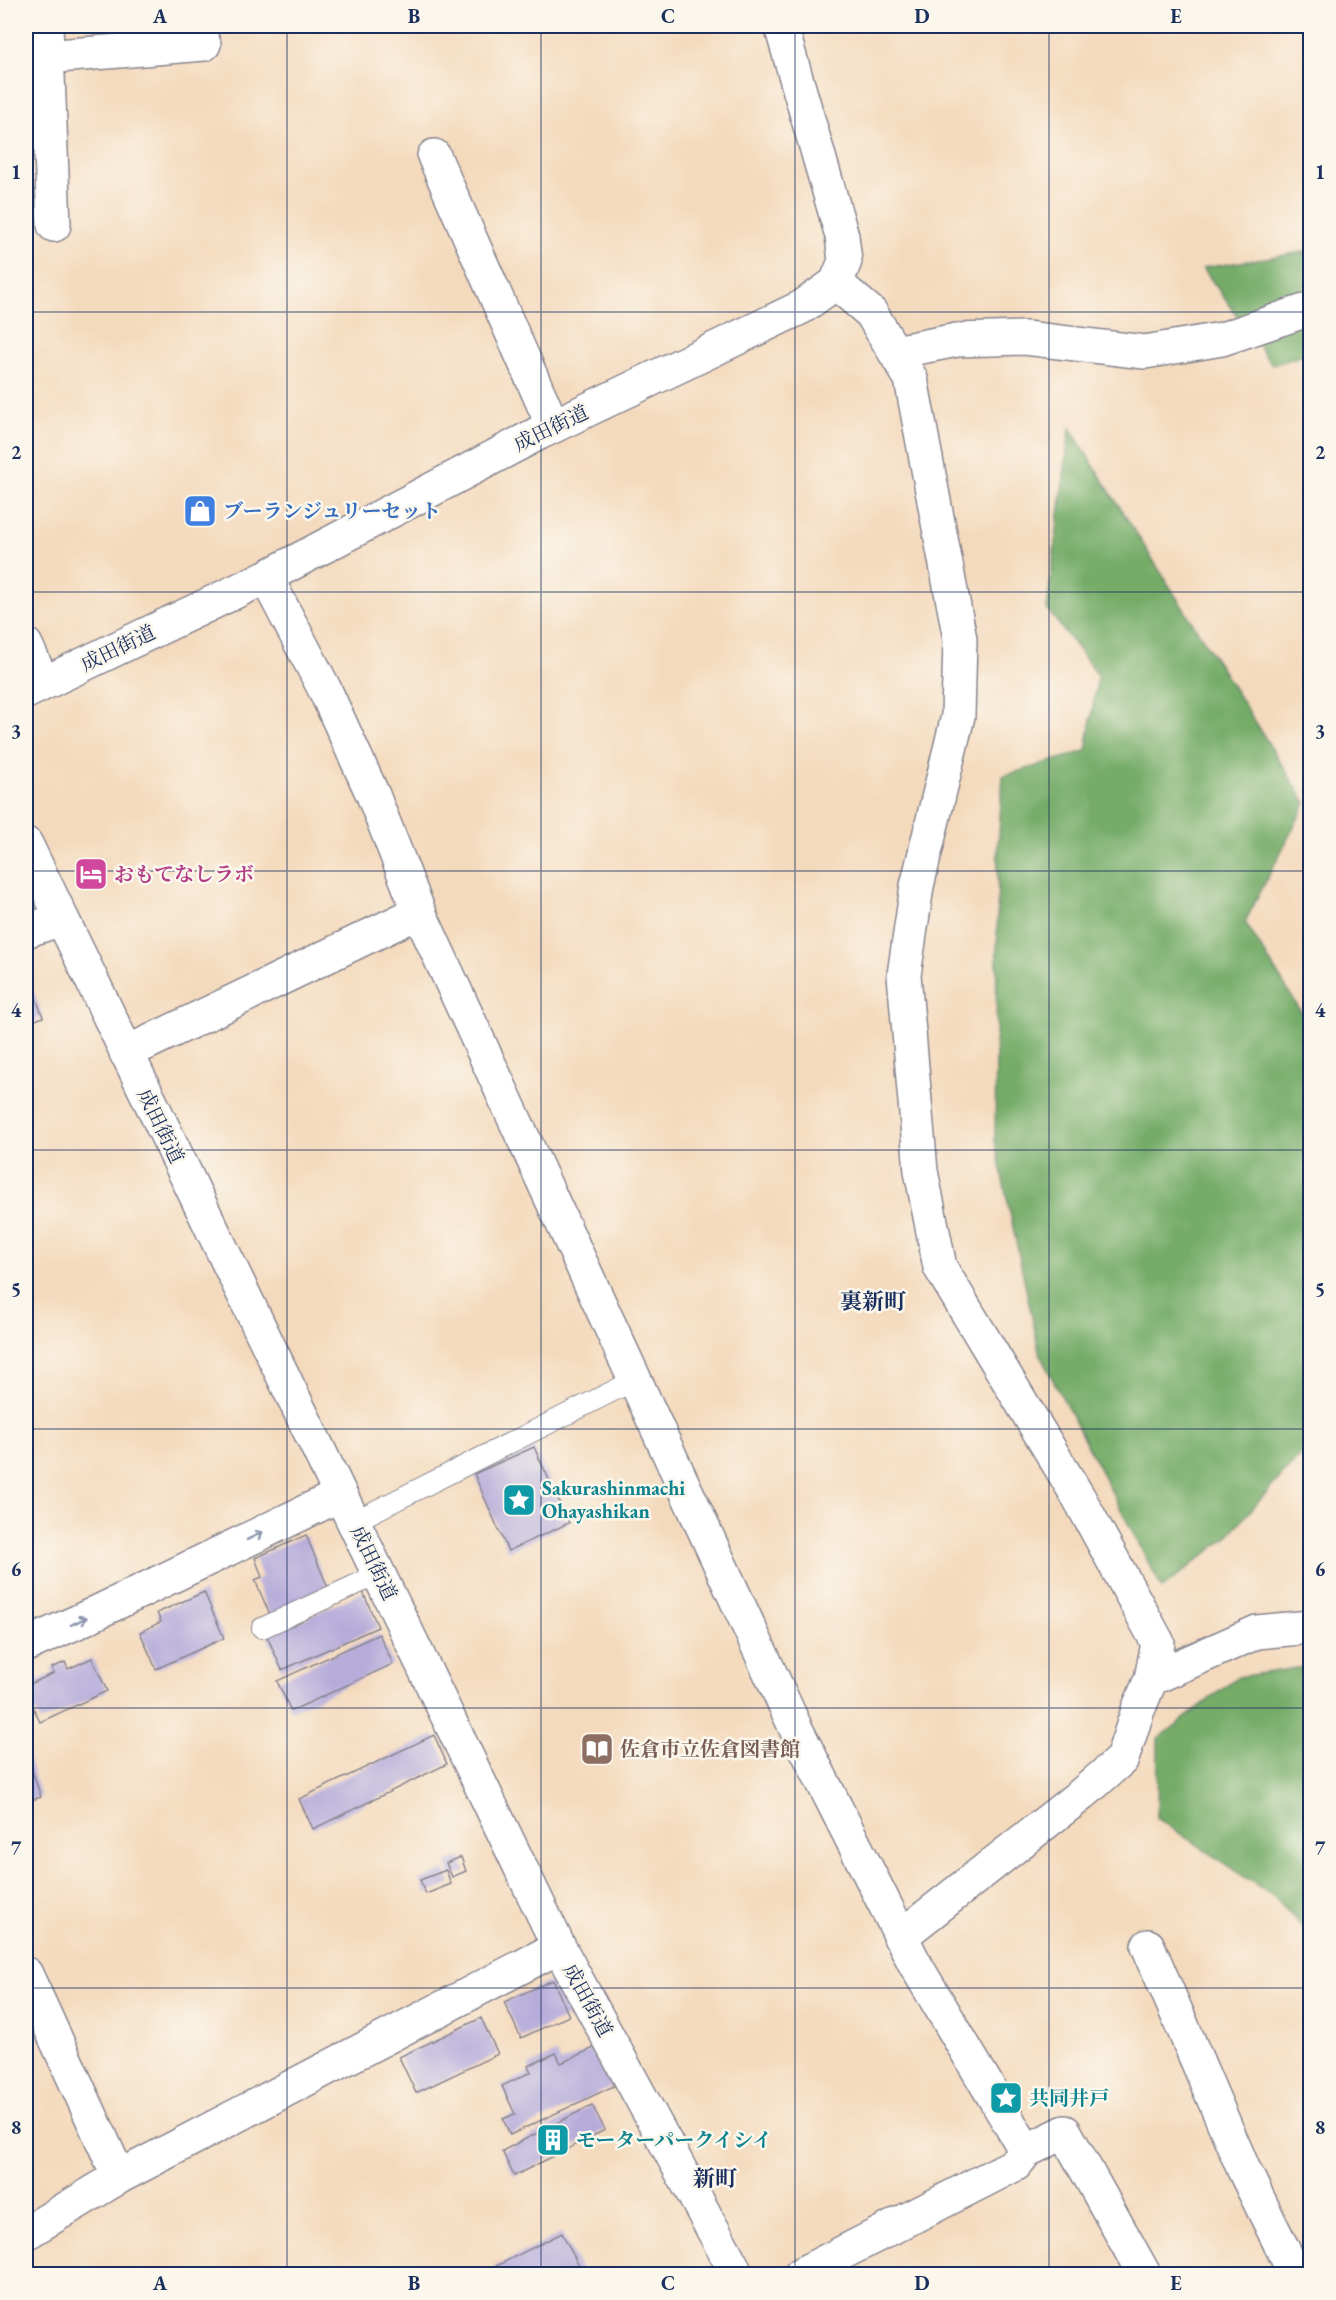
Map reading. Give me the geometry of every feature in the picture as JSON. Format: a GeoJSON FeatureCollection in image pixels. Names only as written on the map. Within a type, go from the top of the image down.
{"type":"FeatureCollection","features":[{"type":"Feature","properties":{"kind":"street"},"geometry":{"type":"LineString","coordinates":[[781,26],[842,236],[845,261],[836,283],[871,313],[911,379],[960,639],[958,716],[917,886],[904,975],[921,1171],[940,1266],[1079,1498],[1158,1643],[1152,1679],[1138,1710],[1122,1759],[1082,1794],[900,1936]]}},
{"type":"Feature","properties":{"kind":"street"},"geometry":{"type":"LineString","coordinates":[[54,225],[46,41],[204,44]]}},
{"type":"Feature","properties":{"kind":"street"},"geometry":{"type":"LineString","coordinates":[[434,156],[553,426]]}},
{"type":"Feature","properties":{"kind":"street","name":"成田街道"},"geometry":{"type":"LineString","coordinates":[[34,688],[266,577],[553,426],[802,308],[836,283]]}},
{"type":"Feature","properties":{"kind":"street"},"geometry":{"type":"LineString","coordinates":[[895,352],[957,340],[1025,338],[1145,352],[1221,339],[1311,309]]}},
{"type":"Feature","properties":{"kind":"street"},"geometry":{"type":"LineString","coordinates":[[266,577],[325,690],[373,795],[419,912],[796,1729],[900,1936],[1026,2151]]}},
{"type":"Feature","properties":{"kind":"street"},"geometry":{"type":"LineString","coordinates":[[26,645],[34,688]]}},
{"type":"Feature","properties":{"kind":"street","name":"成田街道"},"geometry":{"type":"LineString","coordinates":[[26,844],[559,1947],[737,2274]]}},
{"type":"Feature","properties":{"kind":"street"},"geometry":{"type":"LineString","coordinates":[[126,1053],[419,912]]}},
{"type":"Feature","properties":{"kind":"street"},"geometry":{"type":"LineString","coordinates":[[26,932],[61,919]]}},
{"type":"Feature","properties":{"kind":"street"},"geometry":{"type":"LineString","coordinates":[[26,1645],[347,1508]]}},
{"type":"Feature","properties":{"kind":"street"},"geometry":{"type":"LineString","coordinates":[[1152,1679],[1257,1632],[1311,1627]]}},
{"type":"Feature","properties":{"kind":"street"},"geometry":{"type":"LineString","coordinates":[[1148,1946],[1244,2170],[1295,2274]]}},
{"type":"Feature","properties":{"kind":"street"},"geometry":{"type":"LineString","coordinates":[[26,2233],[119,2177],[559,1947]]}},
{"type":"Feature","properties":{"kind":"street"},"geometry":{"type":"LineString","coordinates":[[26,1974],[119,2177]]}},
{"type":"Feature","properties":{"kind":"street"},"geometry":{"type":"LineString","coordinates":[[801,2274],[1016,2164],[1026,2151],[1065,2132],[1144,2274]]}},
{"type":"Feature","properties":{"kind":"lane"},"geometry":{"type":"LineString","coordinates":[[347,1508],[635,1380]]}},
{"type":"Feature","properties":{"kind":"lane"},"geometry":{"type":"LineString","coordinates":[[262,1628],[379,1574]]}},
{"type":"Feature","properties":{"kind":"green space"},"geometry":{"type":"Polygon","coordinates":[[[1310,251],[1310,353],[1272,365],[1203,268],[1310,251]]]}},
{"type":"Feature","properties":{"kind":"green space"},"geometry":{"type":"Polygon","coordinates":[[[1070,428],[1306,803],[1245,922],[1310,1026],[1310,1459],[1302,1453],[1225,1539],[1162,1588],[1040,1355],[995,1142],[998,846],[1003,776],[1086,751],[1098,675],[1047,609],[1070,428]]]}},
{"type":"Feature","properties":{"kind":"green space"},"geometry":{"type":"Polygon","coordinates":[[[1310,1666],[1310,1935],[1274,1897],[1157,1818],[1158,1739],[1238,1677],[1310,1666]]]}},
{"type":"Feature","properties":{"kind":"building"},"geometry":{"type":"Polygon","coordinates":[[[26,971],[43,1017],[26,1024],[26,971]]]}},
{"type":"Feature","properties":{"kind":"building"},"geometry":{"type":"Polygon","coordinates":[[[534,1447],[569,1523],[508,1551],[474,1474],[534,1447]]]}},
{"type":"Feature","properties":{"kind":"building"},"geometry":{"type":"Polygon","coordinates":[[[306,1535],[329,1590],[270,1615],[255,1580],[262,1577],[255,1558],[306,1535]]]}},
{"type":"Feature","properties":{"kind":"building"},"geometry":{"type":"Polygon","coordinates":[[[204,1592],[224,1638],[156,1669],[140,1632],[161,1622],[157,1613],[204,1592]]]}},
{"type":"Feature","properties":{"kind":"building"},"geometry":{"type":"Polygon","coordinates":[[[363,1592],[378,1627],[282,1670],[267,1636],[363,1592]]]}},
{"type":"Feature","properties":{"kind":"building"},"geometry":{"type":"Polygon","coordinates":[[[379,1634],[393,1664],[291,1711],[277,1681],[379,1634]]]}},
{"type":"Feature","properties":{"kind":"building"},"geometry":{"type":"Polygon","coordinates":[[[92,1658],[107,1691],[40,1722],[26,1692],[26,1686],[54,1673],[51,1668],[65,1662],[68,1669],[92,1658]]]}},
{"type":"Feature","properties":{"kind":"building"},"geometry":{"type":"Polygon","coordinates":[[[434,1735],[447,1764],[313,1829],[299,1799],[434,1735]]]}},
{"type":"Feature","properties":{"kind":"building"},"geometry":{"type":"Polygon","coordinates":[[[26,1752],[41,1797],[26,1802],[26,1752]]]}},
{"type":"Feature","properties":{"kind":"building"},"geometry":{"type":"Polygon","coordinates":[[[461,1857],[466,1871],[452,1877],[446,1863],[461,1857]]]}},
{"type":"Feature","properties":{"kind":"building"},"geometry":{"type":"Polygon","coordinates":[[[446,1870],[451,1884],[426,1894],[420,1880],[446,1870]]]}},
{"type":"Feature","properties":{"kind":"building"},"geometry":{"type":"Polygon","coordinates":[[[553,1980],[569,2016],[521,2038],[504,2002],[553,1980]]]}},
{"type":"Feature","properties":{"kind":"building"},"geometry":{"type":"Polygon","coordinates":[[[481,2018],[498,2054],[416,2093],[399,2057],[481,2018]]]}},
{"type":"Feature","properties":{"kind":"building"},"geometry":{"type":"Polygon","coordinates":[[[598,2046],[616,2085],[510,2135],[503,2119],[515,2114],[502,2086],[531,2072],[528,2066],[556,2053],[561,2063],[598,2046]]]}},
{"type":"Feature","properties":{"kind":"building","name":"モーターパークイシイ"},"geometry":{"type":"Polygon","coordinates":[[[592,2105],[605,2130],[514,2176],[502,2151],[592,2105]]]}},
{"type":"Feature","properties":{"kind":"building"},"geometry":{"type":"Polygon","coordinates":[[[562,2233],[583,2274],[497,2274],[494,2267],[562,2233]]]}},
{"type":"Feature","properties":{"kind":"place","name":"ブーランジュリーセット"},"geometry":{"type":"Point","coordinates":[200,511]}},
{"type":"Feature","properties":{"kind":"place","name":"おもてなしラボ"},"geometry":{"type":"Point","coordinates":[91,874]}},
{"type":"Feature","properties":{"kind":"place","name":"Sakurashinmachi Ohayashikan"},"geometry":{"type":"Point","coordinates":[519,1500]}},
{"type":"Feature","properties":{"kind":"place","name":"佐倉市立佐倉図書館"},"geometry":{"type":"Point","coordinates":[597,1749]}},
{"type":"Feature","properties":{"kind":"place","name":"共同井戸"},"geometry":{"type":"Point","coordinates":[1006,2098]}},
{"type":"Feature","properties":{"kind":"place","name":"モーターパークイシイ"},"geometry":{"type":"Point","coordinates":[553,2140]}},
{"type":"Feature","properties":{"kind":"district","name":"裏新町"},"geometry":{"type":"Point","coordinates":[873,1301]}},
{"type":"Feature","properties":{"kind":"district","name":"新町"},"geometry":{"type":"Point","coordinates":[715,2178]}}]}
